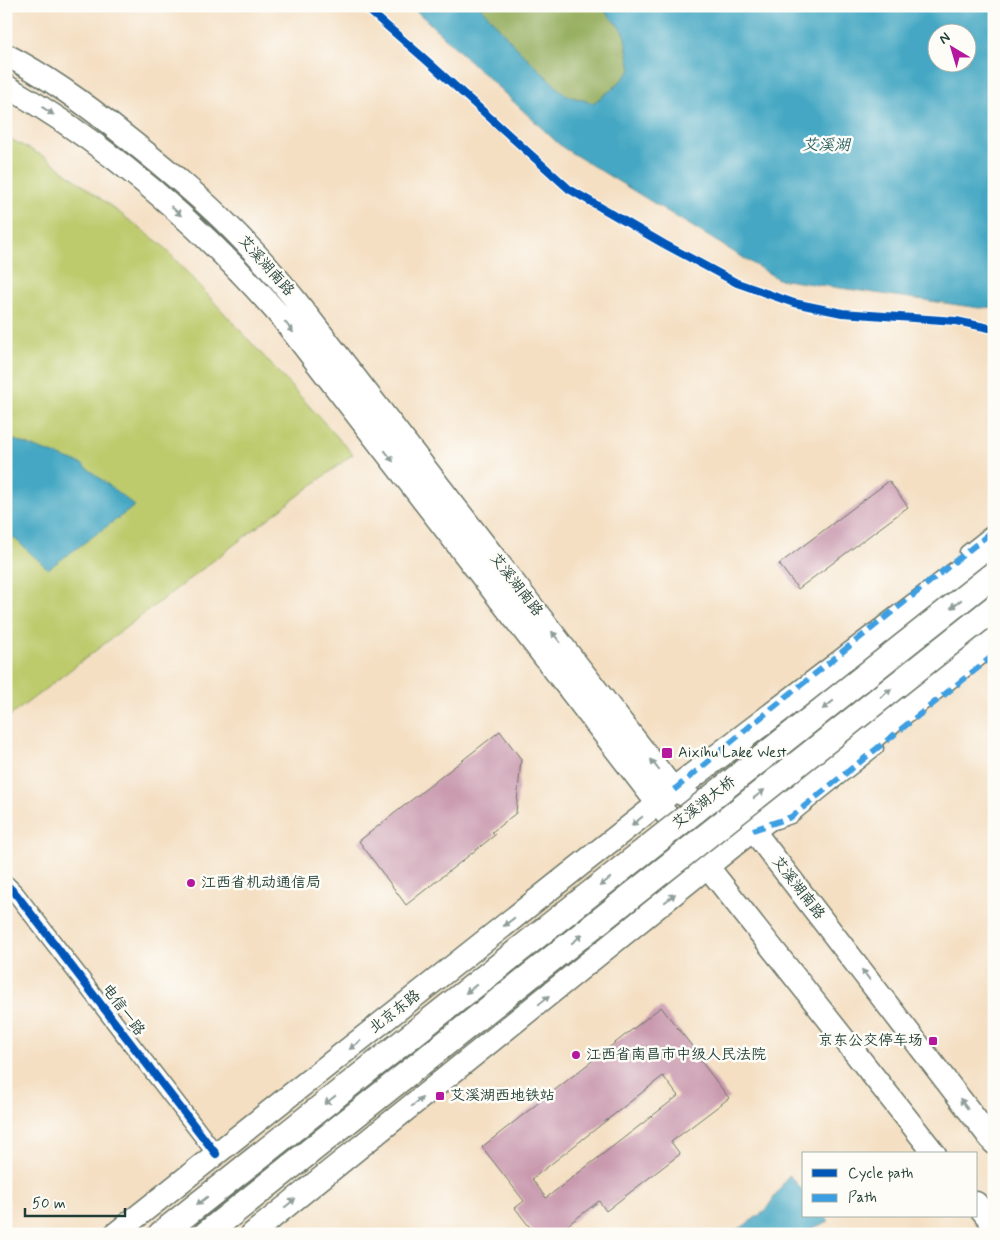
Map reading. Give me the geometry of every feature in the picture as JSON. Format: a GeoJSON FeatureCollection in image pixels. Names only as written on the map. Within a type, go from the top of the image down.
{"type":"FeatureCollection","features":[{"type":"Feature","properties":{"kind":"main road","name":"艾溪湖南路"},"geometry":{"type":"LineString","coordinates":[[6,55],[48,78],[146,152],[191,189],[264,262],[297,302],[666,797],[708,868],[933,1152]]}},
{"type":"Feature","properties":{"kind":"main road","name":"艾溪湖南路"},"geometry":{"type":"LineString","coordinates":[[6,86],[57,117],[112,158],[185,218],[225,255],[282,318],[666,797],[753,830],[994,1143]]}},
{"type":"Feature","properties":{"kind":"main road"},"geometry":{"type":"LineString","coordinates":[[666,797],[994,546]]}},
{"type":"Feature","properties":{"kind":"main road","name":"艾溪湖大桥"},"geometry":{"type":"LineString","coordinates":[[509,958],[994,574]]}},
{"type":"Feature","properties":{"kind":"main road","name":"艾溪湖大桥"},"geometry":{"type":"LineString","coordinates":[[206,1234],[994,608]]}},
{"type":"Feature","properties":{"kind":"main road"},"geometry":{"type":"LineString","coordinates":[[263,1230],[753,830],[994,640]]}},
{"type":"Feature","properties":{"kind":"main road","name":"北京东路"},"geometry":{"type":"LineString","coordinates":[[115,1234],[666,797]]}},
{"type":"Feature","properties":{"kind":"main road","name":"北京东路"},"geometry":{"type":"LineString","coordinates":[[161,1234],[509,958]]}},
{"type":"Feature","properties":{"kind":"main road"},"geometry":{"type":"LineString","coordinates":[[978,1205],[994,1224]]}},
{"type":"Feature","properties":{"kind":"street"},"geometry":{"type":"LineString","coordinates":[[666,797],[755,722],[994,530]]}},
{"type":"Feature","properties":{"kind":"street"},"geometry":{"type":"LineString","coordinates":[[753,830],[791,817],[994,655]]}},
{"type":"Feature","properties":{"kind":"street","name":"电信一路"},"geometry":{"type":"LineString","coordinates":[[6,884],[63,954],[216,1154]]}},
{"type":"Feature","properties":{"kind":"green space"},"geometry":{"type":"Polygon","coordinates":[[[480,6],[600,6],[624,32],[631,70],[614,88],[593,103],[565,95],[513,44],[480,6]]]}},
{"type":"Feature","properties":{"kind":"green space"},"geometry":{"type":"Polygon","coordinates":[[[6,137],[47,158],[162,245],[353,454],[6,719],[6,137]]]}},
{"type":"Feature","properties":{"kind":"water","name":"艾溪湖"},"geometry":{"type":"Polygon","coordinates":[[[411,6],[480,6],[513,44],[565,95],[593,103],[614,88],[631,70],[624,32],[600,6],[994,6],[994,307],[979,308],[778,279],[562,147],[411,6]]]}},
{"type":"Feature","properties":{"kind":"water"},"geometry":{"type":"Polygon","coordinates":[[[6,437],[82,464],[135,506],[48,569],[6,531],[6,437]]]}},
{"type":"Feature","properties":{"kind":"water"},"geometry":{"type":"Polygon","coordinates":[[[789,1175],[802,1190],[802,1218],[827,1218],[829,1221],[813,1228],[807,1234],[726,1234],[742,1227],[765,1211],[789,1175]]]}},
{"type":"Feature","properties":{"kind":"building"},"geometry":{"type":"Polygon","coordinates":[[[889,481],[908,507],[798,589],[779,564],[889,481]]]}},
{"type":"Feature","properties":{"kind":"building"},"geometry":{"type":"Polygon","coordinates":[[[500,731],[521,759],[516,813],[492,832],[495,835],[406,905],[359,841],[500,731]]]}},
{"type":"Feature","properties":{"kind":"building"},"geometry":{"type":"Polygon","coordinates":[[[661,1007],[729,1098],[671,1142],[680,1154],[606,1211],[599,1201],[556,1234],[535,1234],[515,1208],[524,1201],[482,1147],[661,1007]],[[663,1076],[532,1179],[546,1198],[678,1096],[663,1076]]]}},
{"type":"Feature","properties":{"kind":"marked path"},"geometry":{"type":"LineString","coordinates":[[674,790],[755,722],[994,530]]}},
{"type":"Feature","properties":{"kind":"marked path"},"geometry":{"type":"LineString","coordinates":[[753,830],[791,817],[994,655]]}},
{"type":"Feature","properties":{"kind":"cycle path"},"geometry":{"type":"LineString","coordinates":[[364,6],[569,189],[664,244],[737,283],[794,303],[842,313],[956,321],[994,329]]}},
{"type":"Feature","properties":{"kind":"cycle path"},"geometry":{"type":"LineString","coordinates":[[6,884],[16,894],[216,1154]]}},
{"type":"Feature","properties":{"kind":"place","name":"Aixihu Lake West"},"geometry":{"type":"Point","coordinates":[667,753]}},
{"type":"Feature","properties":{"kind":"place","name":"江西省机动通信局"},"geometry":{"type":"Point","coordinates":[191,883]}},
{"type":"Feature","properties":{"kind":"place","name":"京东公交停车场"},"geometry":{"type":"Point","coordinates":[933,1041]}},
{"type":"Feature","properties":{"kind":"place","name":"江西省南昌市中级人民法院"},"geometry":{"type":"Point","coordinates":[576,1055]}},
{"type":"Feature","properties":{"kind":"place","name":"艾溪湖西地铁站"},"geometry":{"type":"Point","coordinates":[440,1096]}}]}
